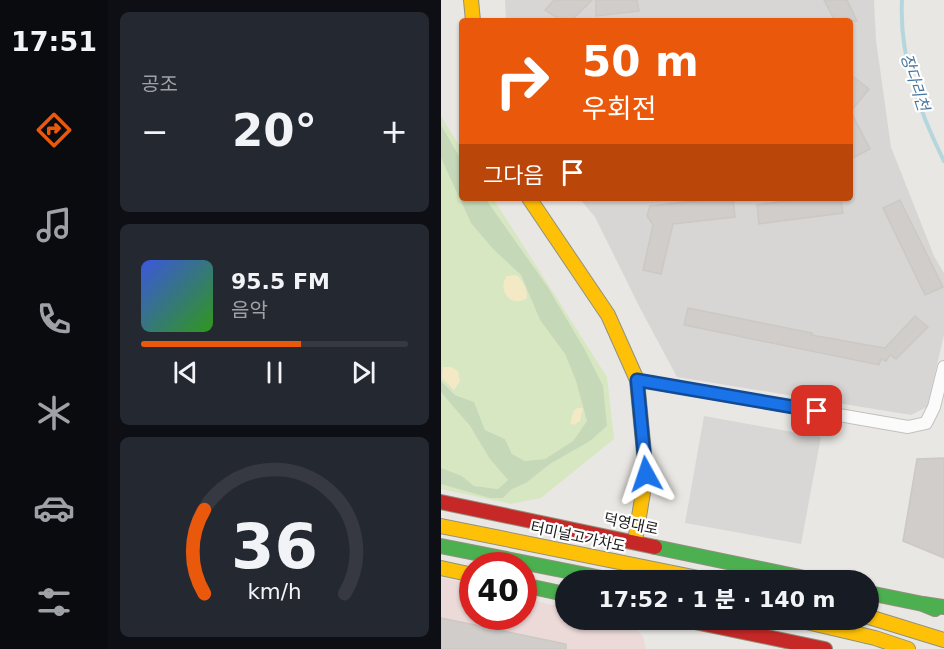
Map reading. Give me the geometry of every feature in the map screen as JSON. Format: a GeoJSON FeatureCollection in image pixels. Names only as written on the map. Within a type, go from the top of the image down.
{"type":"FeatureCollection","features":[{"type":"Feature","properties":{"kind":"main road"},"geometry":{"type":"LineString","coordinates":[[471,0],[473,18]]}},
{"type":"Feature","properties":{"kind":"main road"},"geometry":{"type":"LineString","coordinates":[[531,201],[608,315],[637,380],[646,474],[635,542]]}},
{"type":"Feature","properties":{"kind":"main road","name":"덕영대로"},"geometry":{"type":"LineString","coordinates":[[441,502],[767,570]]}},
{"type":"Feature","properties":{"kind":"main road","name":"터미널고가차도"},"geometry":{"type":"LineString","coordinates":[[441,526],[659,570]]}},
{"type":"Feature","properties":{"kind":"main road"},"geometry":{"type":"LineString","coordinates":[[441,546],[562,570]]}},
{"type":"Feature","properties":{"kind":"main road"},"geometry":{"type":"LineString","coordinates":[[441,568],[459,572]]}},
{"type":"Feature","properties":{"kind":"main road"},"geometry":{"type":"LineString","coordinates":[[537,588],[555,592]]}},
{"type":"Feature","properties":{"kind":"main road"},"geometry":{"type":"LineString","coordinates":[[879,594],[944,607]]}},
{"type":"Feature","properties":{"kind":"main road"},"geometry":{"type":"LineString","coordinates":[[923,604],[944,613]]}},
{"type":"Feature","properties":{"kind":"main road"},"geometry":{"type":"LineString","coordinates":[[879,620],[944,640]]}},
{"type":"Feature","properties":{"kind":"main road"},"geometry":{"type":"LineString","coordinates":[[733,630],[825,649]]}},
{"type":"Feature","properties":{"kind":"main road"},"geometry":{"type":"LineString","coordinates":[[841,630],[908,649]]}},
{"type":"Feature","properties":{"kind":"street"},"geometry":{"type":"LineString","coordinates":[[637,380],[908,427],[926,423],[934,407],[944,367]]}},
{"type":"Feature","properties":{"kind":"shaded area"},"geometry":{"type":"Polygon","coordinates":[[[505,0],[874,0],[876,40],[891,147],[934,256],[944,273],[944,335],[927,407],[911,415],[677,377],[595,217],[582,201],[853,201],[853,18],[506,18],[505,0]]]}},
{"type":"Feature","properties":{"kind":"shaded area"},"geometry":{"type":"Polygon","coordinates":[[[704,416],[821,437],[801,544],[685,523],[704,416]]]}},
{"type":"Feature","properties":{"kind":"shaded area"},"geometry":{"type":"Polygon","coordinates":[[[441,577],[459,582],[459,630],[537,630],[537,601],[555,606],[555,630],[636,630],[643,636],[646,649],[441,649],[441,577]]]}},
{"type":"Feature","properties":{"kind":"green space"},"geometry":{"type":"Polygon","coordinates":[[[441,116],[459,145],[459,156],[441,125],[441,116]]]}},
{"type":"Feature","properties":{"kind":"green space"},"geometry":{"type":"Polygon","coordinates":[[[441,125],[459,156],[459,197],[441,158],[441,125]]]}},
{"type":"Feature","properties":{"kind":"green space"},"geometry":{"type":"Polygon","coordinates":[[[441,158],[471,223],[493,249],[521,275],[540,320],[565,354],[576,381],[587,421],[573,441],[545,459],[525,461],[512,454],[505,439],[485,430],[474,402],[455,395],[441,381],[441,158]]]}},
{"type":"Feature","properties":{"kind":"green space"},"geometry":{"type":"Polygon","coordinates":[[[461,201],[487,201],[547,286],[585,350],[603,386],[607,426],[590,441],[550,464],[526,483],[512,489],[503,498],[490,498],[441,484],[441,468],[462,476],[474,486],[498,489],[508,480],[490,459],[470,426],[441,392],[441,381],[455,395],[474,402],[485,430],[505,439],[512,454],[525,461],[545,459],[573,441],[587,421],[576,381],[565,354],[540,320],[521,275],[493,249],[471,223],[461,201]]]}},
{"type":"Feature","properties":{"kind":"green space"},"geometry":{"type":"Polygon","coordinates":[[[487,201],[495,201],[607,377],[614,439],[541,498],[511,504],[441,489],[441,484],[503,498],[512,489],[526,483],[550,464],[590,441],[607,426],[547,286],[487,201]]]}},
{"type":"Feature","properties":{"kind":"green space"},"geometry":{"type":"Polygon","coordinates":[[[441,392],[460,413],[508,480],[498,489],[474,486],[462,476],[441,468],[441,392]]]}},
{"type":"Feature","properties":{"kind":"sand"},"geometry":{"type":"Polygon","coordinates":[[[516,275],[523,282],[526,291],[527,298],[521,301],[511,300],[503,287],[507,276],[516,275]]]}},
{"type":"Feature","properties":{"kind":"sand"},"geometry":{"type":"Polygon","coordinates":[[[443,367],[451,367],[458,371],[460,381],[454,390],[442,378],[443,367]]]}},
{"type":"Feature","properties":{"kind":"sand"},"geometry":{"type":"Polygon","coordinates":[[[583,408],[580,421],[574,425],[570,423],[574,410],[583,408]]]}},
{"type":"Feature","properties":{"kind":"building"},"geometry":{"type":"Polygon","coordinates":[[[554,0],[592,0],[574,18],[557,18],[545,10],[554,0]]]}},
{"type":"Feature","properties":{"kind":"building"},"geometry":{"type":"Polygon","coordinates":[[[596,0],[637,0],[639,11],[596,16],[596,0]]]}},
{"type":"Feature","properties":{"kind":"building"},"geometry":{"type":"Polygon","coordinates":[[[824,0],[847,0],[857,21],[853,21],[853,18],[833,18],[824,0]]]}},
{"type":"Feature","properties":{"kind":"building"},"geometry":{"type":"Polygon","coordinates":[[[853,77],[869,89],[853,109],[853,77]]]}},
{"type":"Feature","properties":{"kind":"building"},"geometry":{"type":"Polygon","coordinates":[[[853,116],[870,149],[853,158],[853,116]]]}},
{"type":"Feature","properties":{"kind":"building"},"geometry":{"type":"Polygon","coordinates":[[[900,200],[943,287],[925,295],[883,208],[900,200]]]}},
{"type":"Feature","properties":{"kind":"building"},"geometry":{"type":"Polygon","coordinates":[[[696,201],[733,201],[735,217],[673,224],[661,274],[643,270],[653,225],[647,216],[650,206],[696,201]]]}},
{"type":"Feature","properties":{"kind":"building"},"geometry":{"type":"Polygon","coordinates":[[[787,201],[841,201],[843,213],[759,224],[757,205],[787,201]]]}},
{"type":"Feature","properties":{"kind":"building"},"geometry":{"type":"Polygon","coordinates":[[[688,308],[812,333],[811,335],[885,348],[915,316],[928,327],[896,359],[890,355],[886,361],[881,359],[879,365],[684,325],[688,308]]]}},
{"type":"Feature","properties":{"kind":"building"},"geometry":{"type":"Polygon","coordinates":[[[944,458],[944,558],[903,541],[917,459],[944,458]]]}},
{"type":"Feature","properties":{"kind":"building"},"geometry":{"type":"Polygon","coordinates":[[[441,618],[459,622],[459,630],[499,630],[566,644],[566,649],[441,649],[441,618]]]}},
{"type":"Feature","properties":{"kind":"waterway","name":"장다리천"},"geometry":{"type":"LineString","coordinates":[[902,0],[907,62],[926,123],[944,161]]}},
{"type":"Feature","properties":{"kind":"traffic: fast"},"geometry":{"type":"LineString","coordinates":[[441,546],[562,570]]}},
{"type":"Feature","properties":{"kind":"traffic: fast"},"geometry":{"type":"LineString","coordinates":[[655,547],[766,570]]}},
{"type":"Feature","properties":{"kind":"traffic: fast"},"geometry":{"type":"LineString","coordinates":[[537,588],[555,592]]}},
{"type":"Feature","properties":{"kind":"traffic: fast"},"geometry":{"type":"LineString","coordinates":[[879,595],[923,604],[935,609]]}},
{"type":"Feature","properties":{"kind":"traffic: fast"},"geometry":{"type":"LineString","coordinates":[[923,604],[944,607]]}},
{"type":"Feature","properties":{"kind":"traffic: slow"},"geometry":{"type":"LineString","coordinates":[[471,0],[473,18]]}},
{"type":"Feature","properties":{"kind":"traffic: slow"},"geometry":{"type":"LineString","coordinates":[[531,201],[608,315],[637,380],[646,474],[635,541]]}},
{"type":"Feature","properties":{"kind":"traffic: slow"},"geometry":{"type":"LineString","coordinates":[[441,526],[659,570]]}},
{"type":"Feature","properties":{"kind":"traffic: slow"},"geometry":{"type":"LineString","coordinates":[[441,568],[459,572]]}},
{"type":"Feature","properties":{"kind":"traffic: slow"},"geometry":{"type":"LineString","coordinates":[[879,620],[944,640]]}},
{"type":"Feature","properties":{"kind":"traffic: slow"},"geometry":{"type":"LineString","coordinates":[[841,630],[908,649]]}},
{"type":"Feature","properties":{"kind":"traffic: jam"},"geometry":{"type":"LineString","coordinates":[[441,502],[655,547]]}},
{"type":"Feature","properties":{"kind":"traffic: jam"},"geometry":{"type":"LineString","coordinates":[[733,630],[825,649]]}},
{"type":"Feature","properties":{"kind":"route"},"geometry":{"type":"LineString","coordinates":[[646,474],[637,380],[817,411]]}}]}
